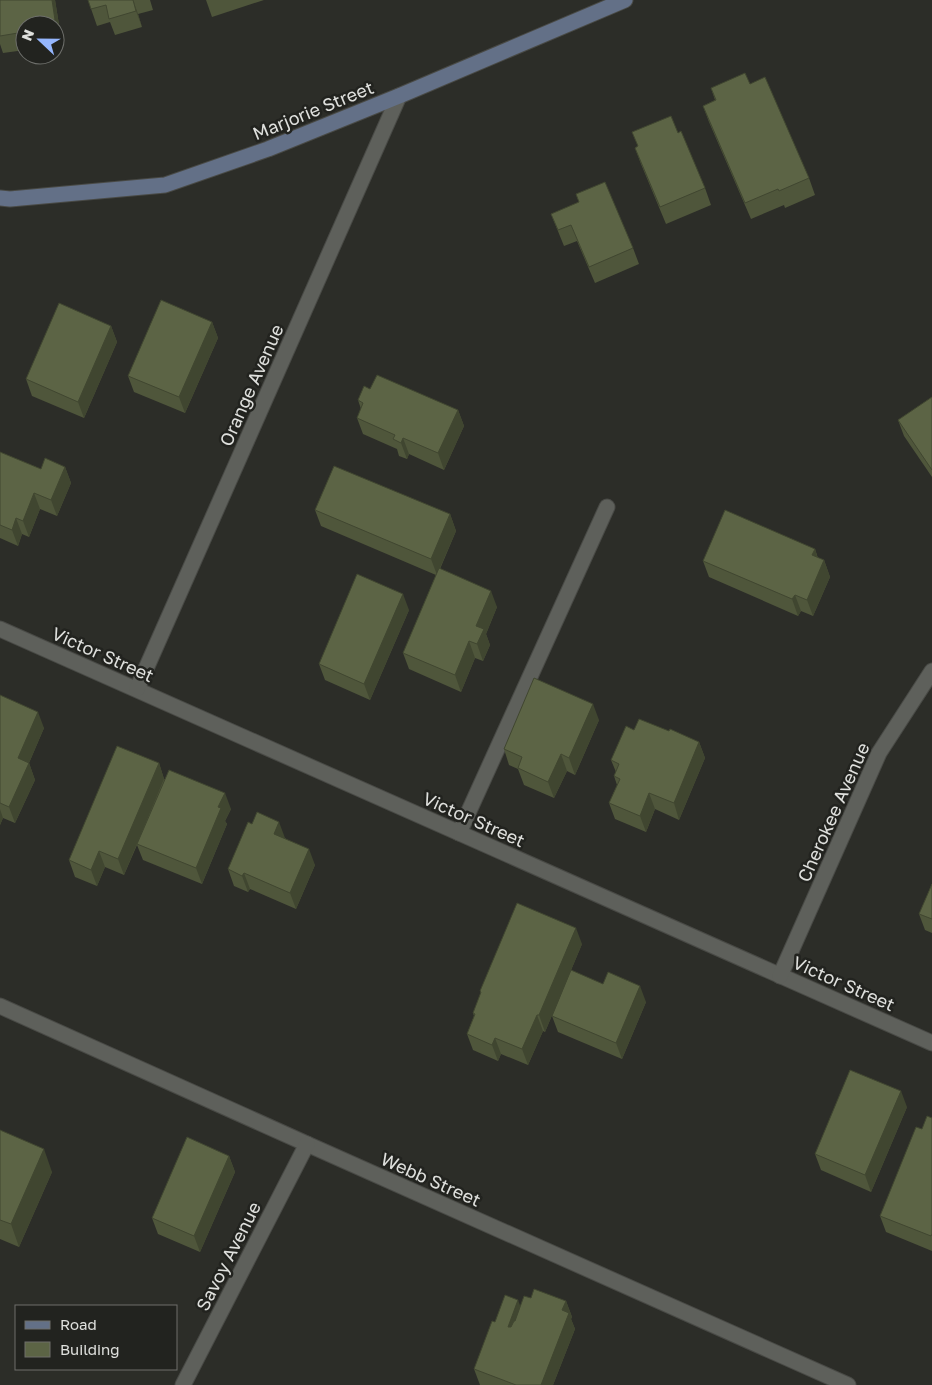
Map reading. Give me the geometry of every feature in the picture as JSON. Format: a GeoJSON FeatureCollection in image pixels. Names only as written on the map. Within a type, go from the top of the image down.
{"type":"FeatureCollection","features":[{"type":"Feature","properties":{"kind":"street","name":"Marjorie Street"},"geometry":{"type":"LineString","coordinates":[[0,198],[10,199],[165,184],[268,149],[399,96],[625,0]]}},
{"type":"Feature","properties":{"kind":"street","name":"Orange Avenue"},"geometry":{"type":"LineString","coordinates":[[137,689],[399,96]]}},
{"type":"Feature","properties":{"kind":"street"},"geometry":{"type":"LineString","coordinates":[[459,833],[607,507]]}},
{"type":"Feature","properties":{"kind":"street","name":"Victor Street"},"geometry":{"type":"LineString","coordinates":[[0,629],[932,1043]]}},
{"type":"Feature","properties":{"kind":"street","name":"Cherokee Avenue"},"geometry":{"type":"LineString","coordinates":[[780,976],[878,753],[932,671]]}},
{"type":"Feature","properties":{"kind":"street","name":"Webb Street"},"geometry":{"type":"LineString","coordinates":[[0,1006],[848,1385]]}},
{"type":"Feature","properties":{"kind":"street","name":"Savoy Avenue"},"geometry":{"type":"LineString","coordinates":[[182,1385],[307,1144]]}},
{"type":"Feature","properties":{"kind":"building"},"geometry":{"type":"Polygon","coordinates":[[[0,0],[52,0],[54,15],[15,15],[15,34],[0,36],[0,0]]]}},
{"type":"Feature","properties":{"kind":"building"},"geometry":{"type":"Polygon","coordinates":[[[88,0],[133,0],[136,11],[109,19],[106,5],[91,9],[88,0]]]}},
{"type":"Feature","properties":{"kind":"building"},"geometry":{"type":"Polygon","coordinates":[[[745,73],[750,84],[765,77],[809,178],[745,203],[703,106],[716,100],[711,88],[745,73]]]}},
{"type":"Feature","properties":{"kind":"building"},"geometry":{"type":"Polygon","coordinates":[[[671,116],[678,133],[681,131],[705,188],[660,207],[635,148],[638,146],[632,132],[671,116]]]}},
{"type":"Feature","properties":{"kind":"building"},"geometry":{"type":"Polygon","coordinates":[[[605,182],[633,248],[589,267],[571,225],[558,230],[551,214],[579,202],[576,194],[605,182]]]}},
{"type":"Feature","properties":{"kind":"building"},"geometry":{"type":"Polygon","coordinates":[[[161,300],[212,322],[179,397],[128,376],[161,300]]]}},
{"type":"Feature","properties":{"kind":"building"},"geometry":{"type":"Polygon","coordinates":[[[59,303],[111,326],[78,402],[26,379],[59,303]]]}},
{"type":"Feature","properties":{"kind":"building"},"geometry":{"type":"Polygon","coordinates":[[[377,375],[458,410],[438,453],[403,438],[401,443],[393,439],[395,435],[357,418],[363,403],[358,400],[364,386],[370,389],[377,375]]]}},
{"type":"Feature","properties":{"kind":"building"},"geometry":{"type":"Polygon","coordinates":[[[932,397],[932,470],[898,420],[932,397]]]}},
{"type":"Feature","properties":{"kind":"building"},"geometry":{"type":"Polygon","coordinates":[[[0,452],[41,469],[45,458],[65,467],[51,500],[34,493],[23,521],[16,518],[12,530],[0,525],[0,452]]]}},
{"type":"Feature","properties":{"kind":"building"},"geometry":{"type":"Polygon","coordinates":[[[334,466],[450,514],[431,559],[315,510],[334,466]]]}},
{"type":"Feature","properties":{"kind":"building"},"geometry":{"type":"Polygon","coordinates":[[[725,510],[815,549],[812,555],[824,560],[807,600],[795,595],[792,599],[703,561],[725,510]]]}},
{"type":"Feature","properties":{"kind":"building"},"geometry":{"type":"Polygon","coordinates":[[[439,568],[491,591],[476,626],[484,629],[477,644],[469,641],[455,675],[403,653],[439,568]]]}},
{"type":"Feature","properties":{"kind":"building"},"geometry":{"type":"Polygon","coordinates":[[[357,574],[403,594],[364,684],[319,664],[357,574]]]}},
{"type":"Feature","properties":{"kind":"building"},"geometry":{"type":"Polygon","coordinates":[[[534,678],[593,704],[569,758],[561,754],[548,782],[518,768],[522,757],[504,749],[534,678]]]}},
{"type":"Feature","properties":{"kind":"building"},"geometry":{"type":"Polygon","coordinates":[[[0,695],[38,712],[18,758],[29,763],[9,807],[0,803],[0,695]]]}},
{"type":"Feature","properties":{"kind":"building"},"geometry":{"type":"Polygon","coordinates":[[[639,719],[669,731],[670,729],[699,742],[674,803],[649,793],[640,816],[609,803],[620,779],[614,776],[619,764],[611,760],[626,726],[634,730],[639,719]]]}},
{"type":"Feature","properties":{"kind":"building"},"geometry":{"type":"Polygon","coordinates":[[[117,746],[159,763],[118,859],[99,851],[91,870],[69,860],[117,746]]]}},
{"type":"Feature","properties":{"kind":"building"},"geometry":{"type":"Polygon","coordinates":[[[169,770],[225,793],[218,807],[221,808],[196,868],[137,844],[169,770]]]}},
{"type":"Feature","properties":{"kind":"building"},"geometry":{"type":"Polygon","coordinates":[[[257,812],[279,822],[274,834],[309,849],[290,893],[244,873],[242,876],[228,869],[248,822],[252,824],[257,812]]]}},
{"type":"Feature","properties":{"kind":"building"},"geometry":{"type":"Polygon","coordinates":[[[932,884],[932,919],[919,914],[932,884]]]}},
{"type":"Feature","properties":{"kind":"building"},"geometry":{"type":"Polygon","coordinates":[[[517,903],[576,928],[539,1015],[537,1015],[522,1049],[495,1038],[492,1045],[467,1034],[475,1014],[473,1013],[480,991],[517,903]]]}},
{"type":"Feature","properties":{"kind":"building"},"geometry":{"type":"Polygon","coordinates":[[[571,970],[603,984],[608,972],[640,986],[616,1043],[552,1016],[571,970]]]}},
{"type":"Feature","properties":{"kind":"building"},"geometry":{"type":"Polygon","coordinates":[[[850,1070],[901,1091],[865,1175],[815,1154],[850,1070]]]}},
{"type":"Feature","properties":{"kind":"building"},"geometry":{"type":"Polygon","coordinates":[[[927,1116],[932,1118],[931,1236],[880,1216],[916,1127],[922,1129],[927,1116]]]}},
{"type":"Feature","properties":{"kind":"building"},"geometry":{"type":"Polygon","coordinates":[[[0,1130],[44,1149],[11,1224],[0,1220],[0,1130]]]}},
{"type":"Feature","properties":{"kind":"building"},"geometry":{"type":"Polygon","coordinates":[[[187,1137],[229,1156],[194,1236],[152,1218],[187,1137]]]}},
{"type":"Feature","properties":{"kind":"building"},"geometry":{"type":"Polygon","coordinates":[[[534,1289],[566,1301],[562,1310],[569,1313],[541,1385],[516,1385],[474,1369],[492,1321],[495,1322],[505,1295],[518,1300],[508,1327],[511,1327],[524,1296],[531,1298],[534,1289]]]}}]}
